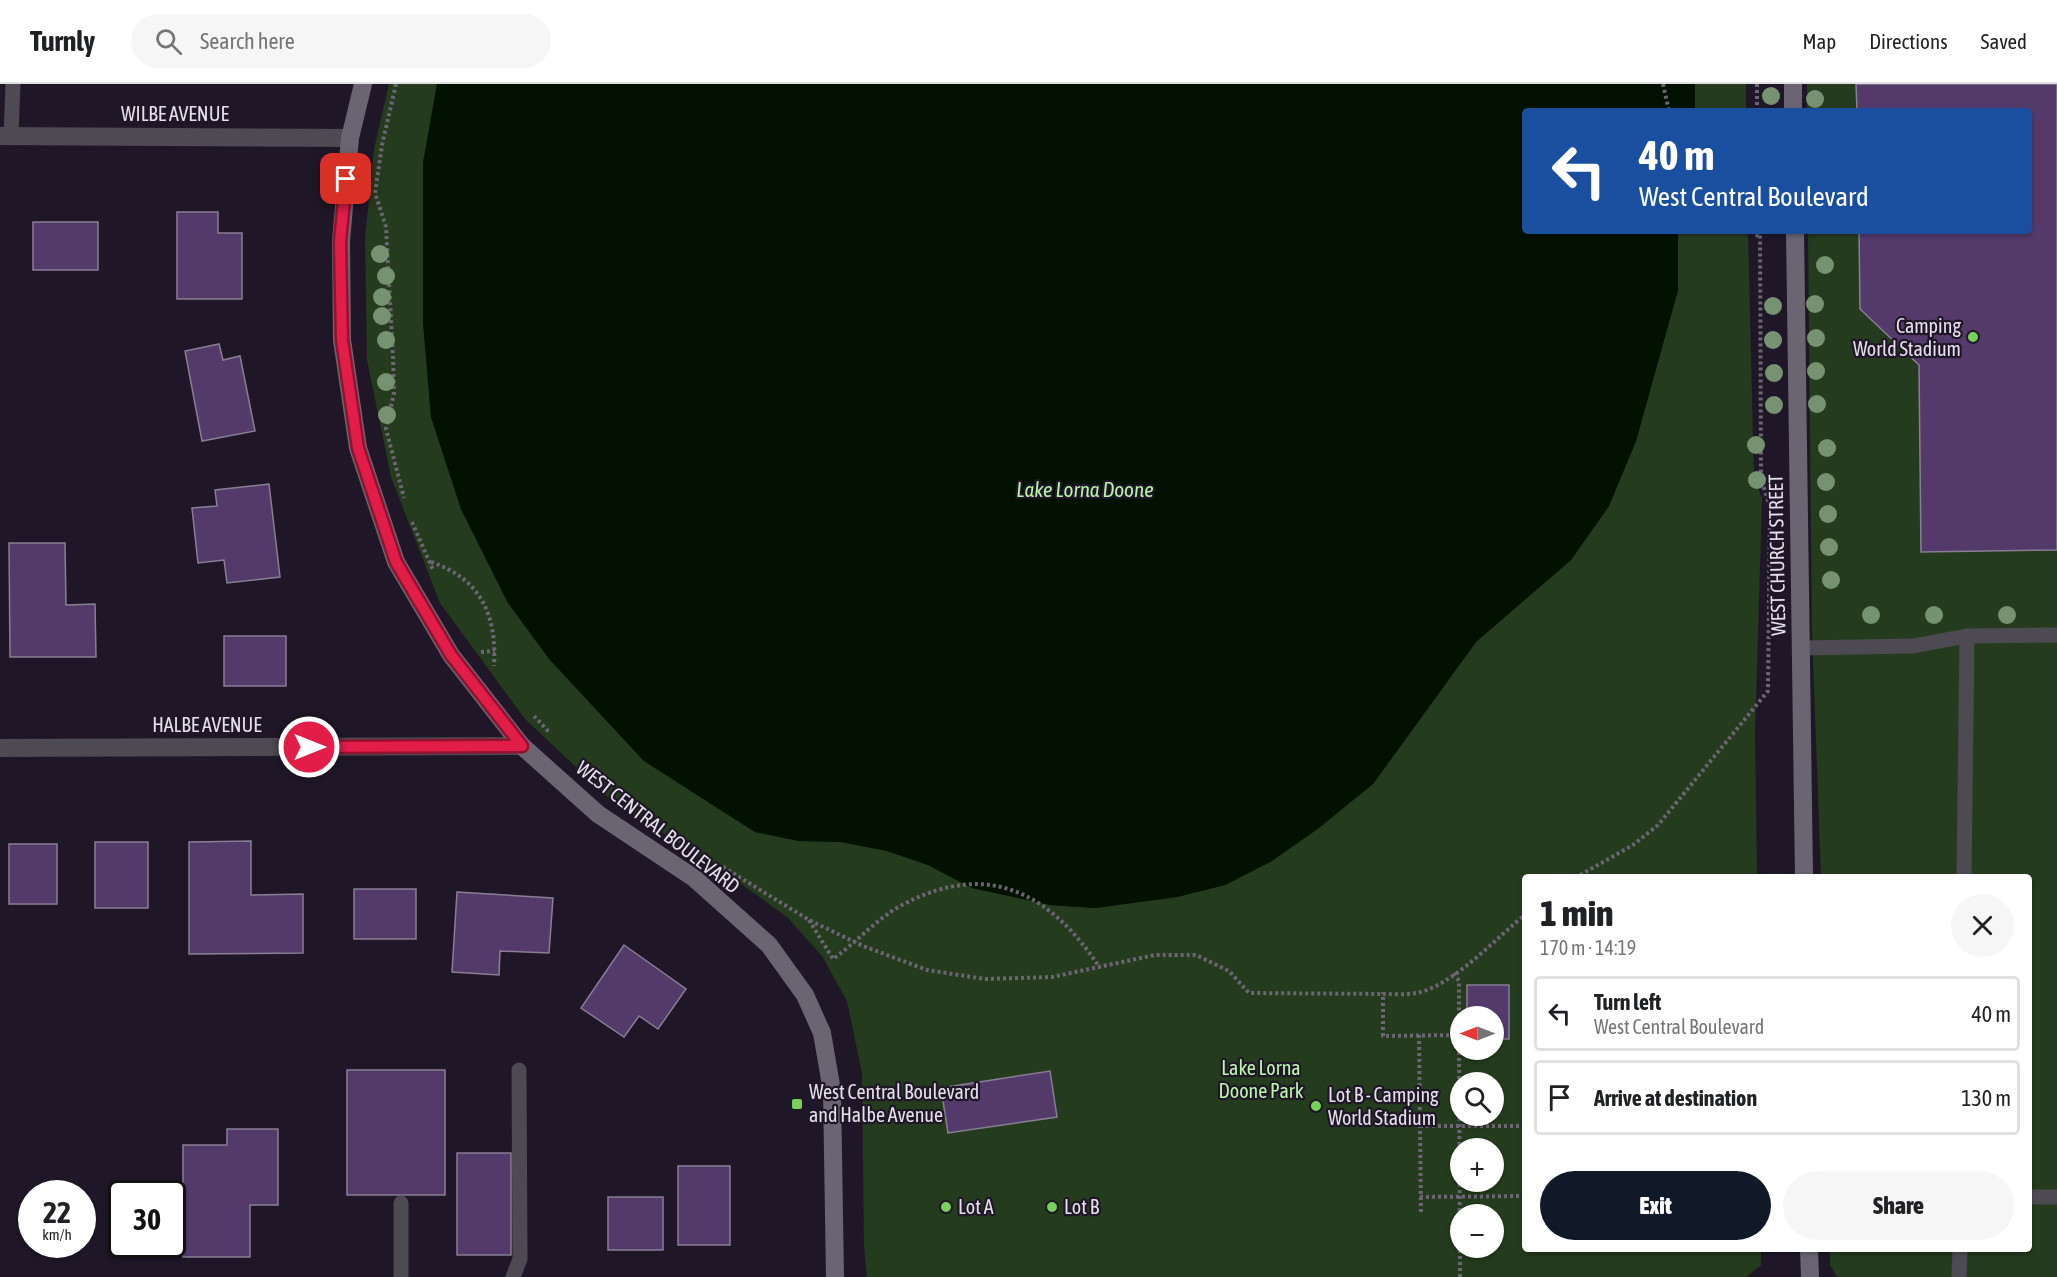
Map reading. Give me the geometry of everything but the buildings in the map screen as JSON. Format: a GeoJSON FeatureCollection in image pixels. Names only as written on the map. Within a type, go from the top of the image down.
{"type":"FeatureCollection","features":[{"type":"Feature","properties":{"kind":"street","name":"WEST CENTRAL BOULEVARD"},"geometry":{"type":"LineString","coordinates":[[363,84],[350,138],[340,242],[342,340],[358,448],[396,562],[451,655],[522,746],[598,814],[694,878],[769,945],[805,995],[822,1033],[832,1091],[835,1277]]}},
{"type":"Feature","properties":{"kind":"street"},"geometry":{"type":"LineString","coordinates":[[1793,84],[1793,108]]}},
{"type":"Feature","properties":{"kind":"street","name":"WILBE AVENUE"},"geometry":{"type":"LineString","coordinates":[[6,136],[350,138]]}},
{"type":"Feature","properties":{"kind":"street","name":"WEST CHURCH STREET"},"geometry":{"type":"LineString","coordinates":[[1795,234],[1804,874]]}},
{"type":"Feature","properties":{"kind":"street","name":"HALBE AVENUE"},"geometry":{"type":"LineString","coordinates":[[0,748],[522,746]]}},
{"type":"Feature","properties":{"kind":"street"},"geometry":{"type":"LineString","coordinates":[[1809,1252],[1810,1277]]}},
{"type":"Feature","properties":{"kind":"lane"},"geometry":{"type":"LineString","coordinates":[[6,136],[14,84]]}},
{"type":"Feature","properties":{"kind":"lane"},"geometry":{"type":"LineString","coordinates":[[1801,648],[1913,646],[1967,636],[2057,635]]}},
{"type":"Feature","properties":{"kind":"lane"},"geometry":{"type":"LineString","coordinates":[[1964,874],[1967,636]]}},
{"type":"Feature","properties":{"kind":"lane"},"geometry":{"type":"LineString","coordinates":[[513,1277],[520,1259],[519,1070]]}},
{"type":"Feature","properties":{"kind":"lane"},"geometry":{"type":"LineString","coordinates":[[2032,1197],[2057,1197]]}},
{"type":"Feature","properties":{"kind":"lane"},"geometry":{"type":"LineString","coordinates":[[401,1203],[401,1277]]}},
{"type":"Feature","properties":{"kind":"lane"},"geometry":{"type":"LineString","coordinates":[[1959,1277],[1960,1252]]}},
{"type":"Feature","properties":{"kind":"path"},"geometry":{"type":"LineString","coordinates":[[396,84],[382,145],[375,194],[386,227],[393,357],[394,393],[386,429],[405,502]]}},
{"type":"Feature","properties":{"kind":"path"},"geometry":{"type":"LineString","coordinates":[[1663,84],[1669,108]]}},
{"type":"Feature","properties":{"kind":"path"},"geometry":{"type":"LineString","coordinates":[[1757,84],[1757,108]]}},
{"type":"Feature","properties":{"kind":"path"},"geometry":{"type":"LineString","coordinates":[[1755,234],[1760,238]]}},
{"type":"Feature","properties":{"kind":"path"},"geometry":{"type":"LineString","coordinates":[[1582,874],[1633,845],[1658,825],[1768,691],[1770,507],[1761,478],[1760,234]]}},
{"type":"Feature","properties":{"kind":"path"},"geometry":{"type":"LineString","coordinates":[[408,513],[435,573]]}},
{"type":"Feature","properties":{"kind":"path"},"geometry":{"type":"LineString","coordinates":[[430,562],[462,576],[475,589],[486,607],[494,628],[494,666]]}},
{"type":"Feature","properties":{"kind":"path"},"geometry":{"type":"LineString","coordinates":[[477,642],[499,674]]}},
{"type":"Feature","properties":{"kind":"path"},"geometry":{"type":"LineString","coordinates":[[532,714],[554,738]]}},
{"type":"Feature","properties":{"kind":"path"},"geometry":{"type":"LineString","coordinates":[[718,864],[809,920],[856,942],[927,970],[985,979],[1052,977],[1155,955],[1196,955],[1229,971],[1249,993],[1416,993],[1434,988],[1495,942],[1522,918]]}},
{"type":"Feature","properties":{"kind":"path"},"geometry":{"type":"LineString","coordinates":[[809,920],[833,959],[904,903],[955,885],[1002,886],[1025,894],[1051,910],[1075,933],[1100,968]]}},
{"type":"Feature","properties":{"kind":"path"},"geometry":{"type":"LineString","coordinates":[[1454,973],[1459,981],[1459,1006]]}},
{"type":"Feature","properties":{"kind":"path"},"geometry":{"type":"LineString","coordinates":[[1383,994],[1383,1036],[1450,1035]]}},
{"type":"Feature","properties":{"kind":"path"},"geometry":{"type":"LineString","coordinates":[[1419,1035],[1421,1214]]}},
{"type":"Feature","properties":{"kind":"path"},"geometry":{"type":"LineString","coordinates":[[1420,1126],[1450,1126]]}},
{"type":"Feature","properties":{"kind":"path"},"geometry":{"type":"LineString","coordinates":[[1460,1126],[1460,1277]]}},
{"type":"Feature","properties":{"kind":"path"},"geometry":{"type":"LineString","coordinates":[[1504,1126],[1522,1126]]}},
{"type":"Feature","properties":{"kind":"path"},"geometry":{"type":"LineString","coordinates":[[1420,1197],[1522,1196]]}},
{"type":"Feature","properties":{"kind":"green space","name":"Lake Lorna Doone Park"},"geometry":{"type":"Polygon","coordinates":[[[389,84],[437,84],[423,163],[423,322],[431,417],[461,509],[508,603],[550,660],[644,761],[755,832],[799,841],[841,842],[887,851],[928,865],[972,888],[1050,905],[1095,908],[1177,897],[1225,885],[1272,861],[1373,784],[1476,642],[1571,560],[1609,506],[1636,441],[1678,290],[1678,234],[1748,234],[1754,480],[1762,498],[1755,734],[1757,874],[1522,874],[1522,1252],[1761,1252],[1761,1265],[1746,1277],[867,1277],[864,1247],[862,1073],[847,1001],[822,956],[787,917],[729,875],[610,799],[525,719],[440,603],[391,477],[367,360],[365,239],[374,149],[389,84]]]}},
{"type":"Feature","properties":{"kind":"green space"},"geometry":{"type":"Polygon","coordinates":[[[1695,84],[1746,84],[1746,108],[1695,108],[1695,84]]]}},
{"type":"Feature","properties":{"kind":"green space"},"geometry":{"type":"Polygon","coordinates":[[[1807,84],[2057,84],[2057,1277],[1837,1277],[1830,1265],[1830,1252],[2032,1252],[2032,874],[1821,874],[1812,631],[1808,234],[2032,234],[2032,108],[1807,108],[1807,84]]]}},
{"type":"Feature","properties":{"kind":"water","name":"Lake Lorna Doone"},"geometry":{"type":"Polygon","coordinates":[[[437,84],[1695,84],[1695,108],[1522,108],[1522,234],[1678,234],[1678,290],[1636,441],[1609,506],[1571,560],[1476,642],[1373,784],[1319,828],[1272,861],[1225,885],[1177,897],[1095,908],[1050,905],[972,888],[928,865],[887,851],[841,842],[799,841],[755,832],[644,761],[550,660],[508,603],[461,509],[431,417],[423,322],[423,163],[437,84]]]}},
{"type":"Feature","properties":{"kind":"place","name":"Camping World Stadium"},"geometry":{"type":"Point","coordinates":[1973,337]}},
{"type":"Feature","properties":{"kind":"place","name":"West Central Boulevard and Halbe Avenue"},"geometry":{"type":"Point","coordinates":[797,1104]}},
{"type":"Feature","properties":{"kind":"place","name":"Lot B - Camping World Stadium"},"geometry":{"type":"Point","coordinates":[1316,1106]}},
{"type":"Feature","properties":{"kind":"place","name":"Lot A"},"geometry":{"type":"Point","coordinates":[946,1207]}},
{"type":"Feature","properties":{"kind":"place","name":"Lot B"},"geometry":{"type":"Point","coordinates":[1052,1207]}},
{"type":"Feature","properties":{"kind":"route"},"geometry":{"type":"LineString","coordinates":[[309,747],[522,746],[451,655],[396,562],[358,448],[342,340],[340,242],[346,179]]}}]}
